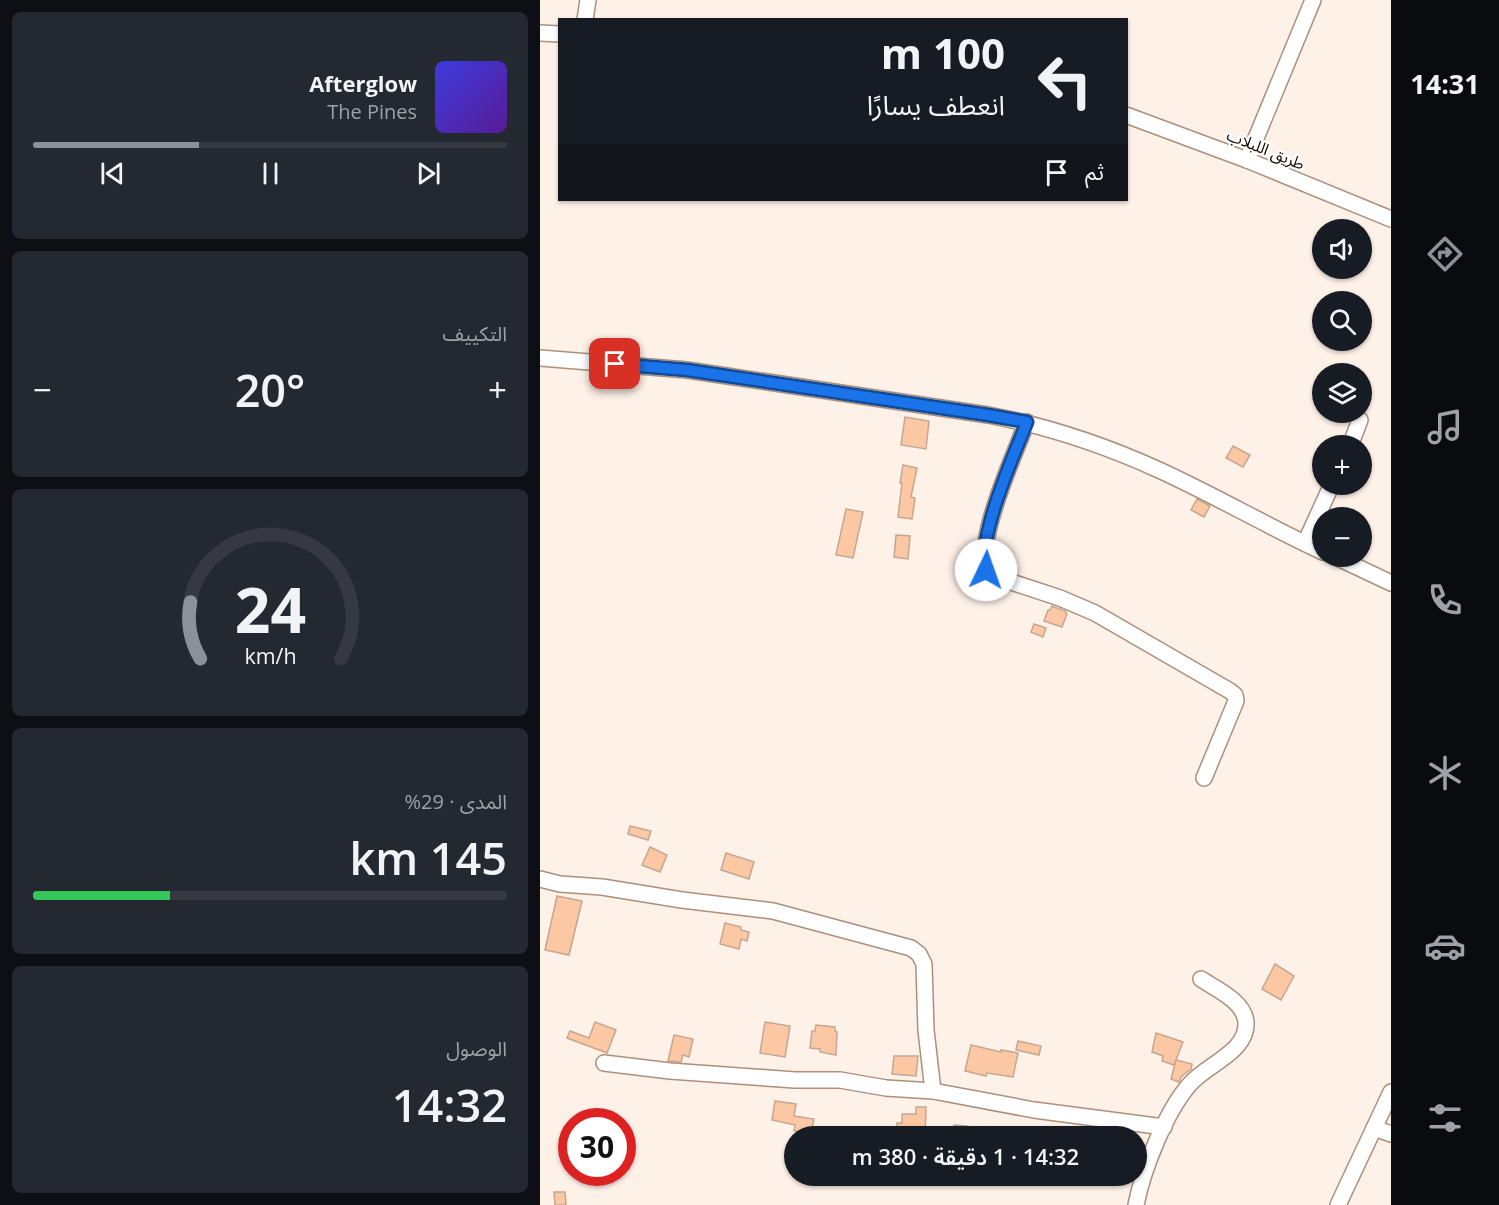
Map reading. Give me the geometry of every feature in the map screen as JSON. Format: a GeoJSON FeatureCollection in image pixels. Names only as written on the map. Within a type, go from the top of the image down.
{"type":"FeatureCollection","features":[{"type":"Feature","properties":{"kind":"street"},"geometry":{"type":"LineString","coordinates":[[585,18],[588,0]]}},
{"type":"Feature","properties":{"kind":"street"},"geometry":{"type":"LineString","coordinates":[[1247,160],[1313,0]]}},
{"type":"Feature","properties":{"kind":"street"},"geometry":{"type":"LineString","coordinates":[[540,33],[558,34]]}},
{"type":"Feature","properties":{"kind":"street","name":"طريق اللبلاب"},"geometry":{"type":"LineString","coordinates":[[1128,116],[1247,160],[1391,219]]}},
{"type":"Feature","properties":{"kind":"street"},"geometry":{"type":"LineString","coordinates":[[540,358],[687,370],[1027,422],[1086,441],[1157,469],[1312,546]]}},
{"type":"Feature","properties":{"kind":"street"},"geometry":{"type":"LineString","coordinates":[[1027,422],[999,491],[984,562],[986,570],[999,579],[1060,598],[1095,613],[1235,695],[1236,701],[1204,778]]}},
{"type":"Feature","properties":{"kind":"street"},"geometry":{"type":"LineString","coordinates":[[1305,543],[1327,495]]}},
{"type":"Feature","properties":{"kind":"street"},"geometry":{"type":"LineString","coordinates":[[1357,567],[1391,583]]}},
{"type":"Feature","properties":{"kind":"street"},"geometry":{"type":"LineString","coordinates":[[540,879],[560,884],[602,887],[772,911],[911,948],[920,954],[924,964],[926,1030],[933,1091]]}},
{"type":"Feature","properties":{"kind":"street"},"geometry":{"type":"LineString","coordinates":[[1136,1205],[1143,1177],[1176,1102],[1191,1082],[1209,1066],[1232,1052],[1245,1034],[1246,1023],[1240,1007],[1201,979]]}},
{"type":"Feature","properties":{"kind":"street"},"geometry":{"type":"LineString","coordinates":[[604,1063],[670,1071],[795,1080],[840,1080],[886,1088],[933,1091],[1035,1110],[1164,1127]]}},
{"type":"Feature","properties":{"kind":"street"},"geometry":{"type":"LineString","coordinates":[[1338,1205],[1391,1092]]}},
{"type":"Feature","properties":{"kind":"street"},"geometry":{"type":"LineString","coordinates":[[1374,1128],[1391,1134]]}},
{"type":"Feature","properties":{"kind":"building"},"geometry":{"type":"Polygon","coordinates":[[[905,417],[929,421],[926,449],[901,445],[905,417]]]}},
{"type":"Feature","properties":{"kind":"building"},"geometry":{"type":"Polygon","coordinates":[[[1233,446],[1250,455],[1243,467],[1226,458],[1233,446]]]}},
{"type":"Feature","properties":{"kind":"building"},"geometry":{"type":"Polygon","coordinates":[[[903,465],[917,468],[911,497],[915,498],[912,519],[898,517],[903,465]]]}},
{"type":"Feature","properties":{"kind":"building"},"geometry":{"type":"Polygon","coordinates":[[[1197,499],[1210,506],[1204,517],[1191,510],[1197,499]]]}},
{"type":"Feature","properties":{"kind":"building"},"geometry":{"type":"Polygon","coordinates":[[[846,509],[863,512],[853,558],[836,555],[846,509]]]}},
{"type":"Feature","properties":{"kind":"building"},"geometry":{"type":"Polygon","coordinates":[[[896,535],[910,536],[908,559],[894,557],[896,535]]]}},
{"type":"Feature","properties":{"kind":"building"},"geometry":{"type":"Polygon","coordinates":[[[1052,606],[1067,614],[1062,627],[1044,621],[1052,606]]]}},
{"type":"Feature","properties":{"kind":"building"},"geometry":{"type":"Polygon","coordinates":[[[1034,624],[1046,628],[1043,637],[1031,632],[1034,624]]]}},
{"type":"Feature","properties":{"kind":"building"},"geometry":{"type":"Polygon","coordinates":[[[630,826],[651,831],[648,840],[628,834],[630,826]]]}},
{"type":"Feature","properties":{"kind":"building"},"geometry":{"type":"Polygon","coordinates":[[[650,847],[667,855],[660,872],[642,865],[650,847]]]}},
{"type":"Feature","properties":{"kind":"building"},"geometry":{"type":"Polygon","coordinates":[[[726,853],[754,862],[749,879],[721,870],[726,853]]]}},
{"type":"Feature","properties":{"kind":"building"},"geometry":{"type":"Polygon","coordinates":[[[557,896],[582,901],[569,955],[545,950],[557,896]]]}},
{"type":"Feature","properties":{"kind":"building"},"geometry":{"type":"Polygon","coordinates":[[[725,923],[741,927],[741,930],[749,932],[747,941],[741,939],[739,949],[720,944],[725,923]]]}},
{"type":"Feature","properties":{"kind":"building"},"geometry":{"type":"Polygon","coordinates":[[[1275,964],[1294,976],[1281,1000],[1262,989],[1275,964]]]}},
{"type":"Feature","properties":{"kind":"building"},"geometry":{"type":"Polygon","coordinates":[[[595,1022],[616,1030],[607,1053],[567,1038],[570,1031],[589,1038],[595,1022]]]}},
{"type":"Feature","properties":{"kind":"building"},"geometry":{"type":"Polygon","coordinates":[[[765,1022],[790,1026],[785,1057],[760,1053],[765,1022]]]}},
{"type":"Feature","properties":{"kind":"building"},"geometry":{"type":"Polygon","coordinates":[[[816,1025],[835,1027],[837,1032],[836,1055],[810,1048],[812,1031],[815,1031],[816,1025]]]}},
{"type":"Feature","properties":{"kind":"building"},"geometry":{"type":"Polygon","coordinates":[[[1156,1033],[1183,1042],[1174,1065],[1162,1061],[1163,1056],[1152,1052],[1156,1033]]]}},
{"type":"Feature","properties":{"kind":"building"},"geometry":{"type":"Polygon","coordinates":[[[674,1035],[693,1039],[689,1057],[683,1055],[681,1062],[668,1061],[674,1035]]]}},
{"type":"Feature","properties":{"kind":"building"},"geometry":{"type":"Polygon","coordinates":[[[1018,1041],[1041,1046],[1039,1055],[1016,1050],[1018,1041]]]}},
{"type":"Feature","properties":{"kind":"building"},"geometry":{"type":"Polygon","coordinates":[[[971,1045],[1001,1052],[1001,1050],[1018,1053],[1013,1077],[987,1073],[986,1076],[965,1071],[971,1045]]]}},
{"type":"Feature","properties":{"kind":"building"},"geometry":{"type":"Polygon","coordinates":[[[894,1056],[918,1056],[916,1076],[892,1074],[894,1056]]]}},
{"type":"Feature","properties":{"kind":"building"},"geometry":{"type":"Polygon","coordinates":[[[1176,1060],[1192,1064],[1191,1069],[1181,1077],[1179,1082],[1171,1079],[1176,1060]]]}},
{"type":"Feature","properties":{"kind":"building"},"geometry":{"type":"Polygon","coordinates":[[[775,1101],[796,1104],[794,1116],[814,1119],[813,1126],[795,1126],[772,1120],[775,1101]]]}},
{"type":"Feature","properties":{"kind":"building"},"geometry":{"type":"Polygon","coordinates":[[[916,1107],[926,1107],[925,1126],[897,1126],[897,1123],[902,1123],[902,1114],[916,1114],[916,1107]]]}},
{"type":"Feature","properties":{"kind":"building"},"geometry":{"type":"Polygon","coordinates":[[[554,1192],[565,1192],[566,1205],[555,1205],[554,1192]]]}},
{"type":"Feature","properties":{"kind":"route"},"geometry":{"type":"LineString","coordinates":[[615,364],[687,370],[1027,422],[999,491],[984,562],[986,570]]}}]}
